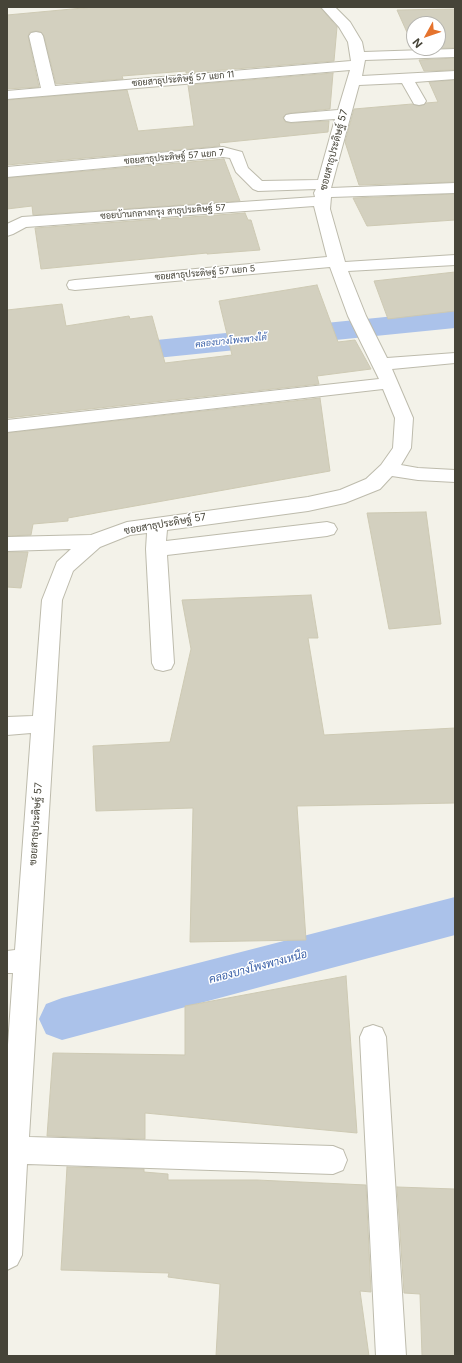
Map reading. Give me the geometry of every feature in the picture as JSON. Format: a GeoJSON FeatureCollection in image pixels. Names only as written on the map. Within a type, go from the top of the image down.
{"type":"FeatureCollection","features":[{"type":"Feature","properties":{"kind":"street"},"geometry":{"type":"LineString","coordinates":[[328,7],[346,25],[355,42],[358,60]]}},
{"type":"Feature","properties":{"kind":"street"},"geometry":{"type":"LineString","coordinates":[[36,36],[49,91]]}},
{"type":"Feature","properties":{"kind":"street","name":"ซอยสาธุประดิษฐ์ 57 แยก 11"},"geometry":{"type":"LineString","coordinates":[[7,95],[358,60],[455,53]]}},
{"type":"Feature","properties":{"kind":"street","name":"ซอยสาธุประดิษฐ์ 57"},"geometry":{"type":"LineString","coordinates":[[7,1255],[14,1150],[17,962],[43,724],[52,600],[64,567],[93,542],[127,529],[308,504],[345,496],[373,484],[388,469],[402,448],[404,418],[381,364],[357,316],[337,264],[322,209],[323,193],[358,60]]}},
{"type":"Feature","properties":{"kind":"street"},"geometry":{"type":"LineString","coordinates":[[353,81],[455,75]]}},
{"type":"Feature","properties":{"kind":"street"},"geometry":{"type":"LineString","coordinates":[[406,79],[418,101]]}},
{"type":"Feature","properties":{"kind":"street"},"geometry":{"type":"LineString","coordinates":[[291,118],[344,114]]}},
{"type":"Feature","properties":{"kind":"street","name":"ซอยสาธุประดิษฐ์ 57 แยก 7"},"geometry":{"type":"LineString","coordinates":[[7,172],[223,152],[237,155],[241,169],[258,186],[323,193]]}},
{"type":"Feature","properties":{"kind":"street"},"geometry":{"type":"LineString","coordinates":[[323,193],[455,188]]}},
{"type":"Feature","properties":{"kind":"street","name":"ซอยบ้านกลางกรุง สาธุประดิษฐ์ 57"},"geometry":{"type":"LineString","coordinates":[[7,231],[22,222],[323,193]]}},
{"type":"Feature","properties":{"kind":"street","name":"ซอยสาธุประดิษฐ์ 57 แยก 5"},"geometry":{"type":"LineString","coordinates":[[75,285],[337,264],[455,260]]}},
{"type":"Feature","properties":{"kind":"street"},"geometry":{"type":"LineString","coordinates":[[7,426],[381,364],[455,358]]}},
{"type":"Feature","properties":{"kind":"street"},"geometry":{"type":"LineString","coordinates":[[388,469],[418,474],[455,476]]}},
{"type":"Feature","properties":{"kind":"street"},"geometry":{"type":"LineString","coordinates":[[157,524],[156,549],[163,663]]}},
{"type":"Feature","properties":{"kind":"street"},"geometry":{"type":"LineString","coordinates":[[156,549],[327,528]]}},
{"type":"Feature","properties":{"kind":"street"},"geometry":{"type":"LineString","coordinates":[[7,544],[93,542]]}},
{"type":"Feature","properties":{"kind":"street"},"geometry":{"type":"LineString","coordinates":[[7,726],[43,724]]}},
{"type":"Feature","properties":{"kind":"street"},"geometry":{"type":"LineString","coordinates":[[373,1037],[391,1356]]}},
{"type":"Feature","properties":{"kind":"street"},"geometry":{"type":"LineString","coordinates":[[14,1150],[333,1160]]}},
{"type":"Feature","properties":{"kind":"building"},"geometry":{"type":"Polygon","coordinates":[[[94,7],[320,7],[337,27],[334,61],[186,73],[186,71],[122,76],[123,79],[56,84],[44,36],[41,32],[36,31],[30,32],[28,36],[39,87],[7,89],[7,15],[94,7]]]}},
{"type":"Feature","properties":{"kind":"building"},"geometry":{"type":"Polygon","coordinates":[[[455,9],[455,48],[446,48],[446,16],[406,16],[406,30],[397,10],[455,9]]]}},
{"type":"Feature","properties":{"kind":"building"},"geometry":{"type":"Polygon","coordinates":[[[455,58],[455,70],[424,71],[419,60],[455,58]]]}},
{"type":"Feature","properties":{"kind":"building"},"geometry":{"type":"Polygon","coordinates":[[[333,73],[330,109],[291,113],[286,114],[283,117],[285,122],[291,123],[329,121],[328,132],[219,143],[220,146],[7,165],[7,100],[127,90],[138,131],[194,126],[188,85],[333,73]]]}},
{"type":"Feature","properties":{"kind":"building"},"geometry":{"type":"Polygon","coordinates":[[[455,80],[455,182],[359,185],[345,142],[354,109],[412,104],[419,106],[426,103],[438,102],[429,82],[455,80]]]}},
{"type":"Feature","properties":{"kind":"building"},"geometry":{"type":"Polygon","coordinates":[[[224,159],[240,201],[33,215],[32,206],[7,209],[7,178],[224,159]]]}},
{"type":"Feature","properties":{"kind":"building"},"geometry":{"type":"Polygon","coordinates":[[[455,194],[455,220],[367,226],[353,198],[455,194]]]}},
{"type":"Feature","properties":{"kind":"building"},"geometry":{"type":"Polygon","coordinates":[[[245,213],[248,220],[251,220],[260,250],[207,253],[41,269],[35,228],[245,213]]]}},
{"type":"Feature","properties":{"kind":"building"},"geometry":{"type":"Polygon","coordinates":[[[455,272],[455,311],[388,319],[374,281],[455,272]]]}},
{"type":"Feature","properties":{"kind":"building"},"geometry":{"type":"Polygon","coordinates":[[[317,285],[338,342],[355,340],[371,369],[317,376],[319,384],[7,418],[7,310],[62,304],[66,326],[129,316],[130,319],[152,316],[165,363],[232,355],[219,301],[317,285]]]}},
{"type":"Feature","properties":{"kind":"building"},"geometry":{"type":"Polygon","coordinates":[[[320,398],[330,471],[68,518],[68,521],[33,524],[31,535],[7,536],[7,433],[320,398]]]}},
{"type":"Feature","properties":{"kind":"building"},"geometry":{"type":"Polygon","coordinates":[[[426,512],[441,624],[389,629],[367,513],[426,512]]]}},
{"type":"Feature","properties":{"kind":"building"},"geometry":{"type":"Polygon","coordinates":[[[7,552],[28,552],[21,588],[7,587],[7,552]]]}},
{"type":"Feature","properties":{"kind":"building"},"geometry":{"type":"Polygon","coordinates":[[[311,595],[318,638],[308,638],[324,735],[455,728],[455,803],[297,806],[306,940],[190,942],[193,808],[96,811],[93,746],[170,742],[191,649],[182,600],[311,595]]]}},
{"type":"Feature","properties":{"kind":"building"},"geometry":{"type":"Polygon","coordinates":[[[346,976],[357,1133],[145,1113],[145,1139],[47,1136],[53,1053],[185,1055],[185,1006],[346,976]]]}},
{"type":"Feature","properties":{"kind":"building"},"geometry":{"type":"Polygon","coordinates":[[[67,1167],[144,1169],[144,1172],[168,1174],[168,1180],[257,1180],[366,1185],[371,1292],[360,1291],[369,1356],[216,1356],[220,1284],[168,1277],[169,1273],[61,1270],[67,1167]]]}},
{"type":"Feature","properties":{"kind":"building"},"geometry":{"type":"Polygon","coordinates":[[[397,1187],[455,1189],[455,1356],[422,1356],[420,1294],[404,1293],[397,1187]]]}},
{"type":"Feature","properties":{"kind":"waterway","name":"คลองบางโพงพางใต้"},"geometry":{"type":"LineString","coordinates":[[7,364],[455,319]]}},
{"type":"Feature","properties":{"kind":"waterway","name":"คลองบางโพงพางเหนือ"},"geometry":{"type":"LineString","coordinates":[[62,1019],[455,916]]}}]}
